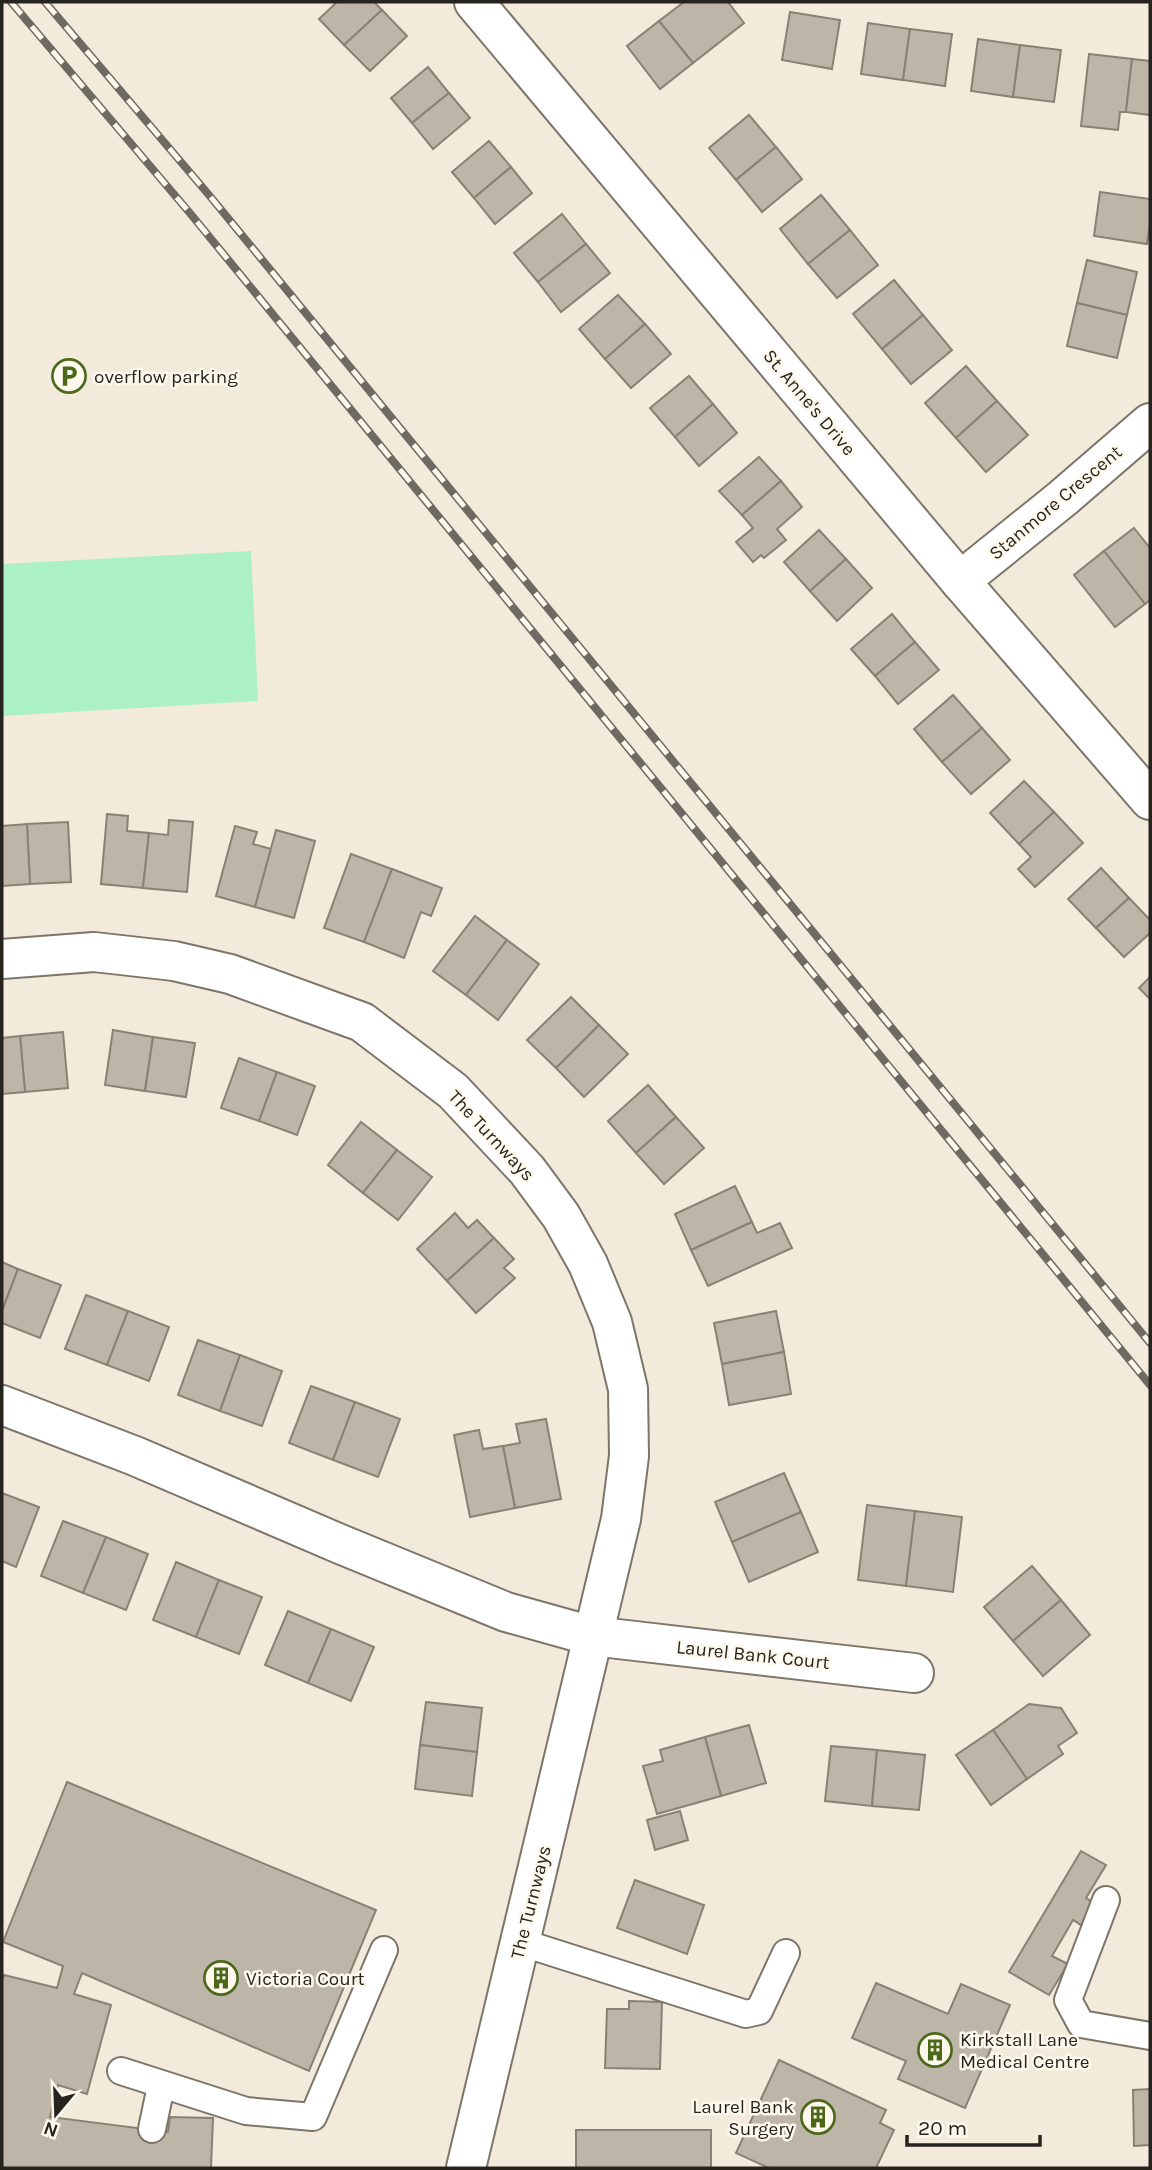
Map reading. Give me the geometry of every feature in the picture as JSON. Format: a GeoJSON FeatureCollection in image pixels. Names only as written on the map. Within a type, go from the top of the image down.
{"type":"FeatureCollection","features":[{"type":"Feature","properties":{"kind":"street","name":"St. Anne's Drive"},"geometry":{"type":"LineString","coordinates":[[474,2],[960,581],[1150,800]]}},
{"type":"Feature","properties":{"kind":"street","name":"Stanmore Crescent"},"geometry":{"type":"LineString","coordinates":[[960,581],[1150,423]]}},
{"type":"Feature","properties":{"kind":"street","name":"The Turnways"},"geometry":{"type":"LineString","coordinates":[[2,959],[94,952],[174,961],[230,974],[362,1022],[453,1091],[527,1170],[561,1216],[588,1264],[612,1322],[628,1389],[629,1456],[621,1519],[466,2168]]}},
{"type":"Feature","properties":{"kind":"street"},"geometry":{"type":"LineString","coordinates":[[2,1405],[135,1456],[506,1612],[592,1636]]}},
{"type":"Feature","properties":{"kind":"street","name":"Laurel Bank Court"},"geometry":{"type":"LineString","coordinates":[[592,1636],[914,1672]]}},
{"type":"Feature","properties":{"kind":"lane"},"geometry":{"type":"LineString","coordinates":[[1106,1900],[1068,2000],[1081,2024],[1113,2032],[1150,2036]]}},
{"type":"Feature","properties":{"kind":"lane"},"geometry":{"type":"LineString","coordinates":[[520,1942],[746,2014],[758,2011],[786,1953]]}},
{"type":"Feature","properties":{"kind":"lane"},"geometry":{"type":"LineString","coordinates":[[121,2071],[246,2111],[313,2117],[384,1950]]}},
{"type":"Feature","properties":{"kind":"lane"},"geometry":{"type":"LineString","coordinates":[[152,2129],[161,2086]]}},
{"type":"Feature","properties":{"kind":"green space"},"geometry":{"type":"Polygon","coordinates":[[[251,551],[258,701],[2,716],[2,564],[251,551]]]}},
{"type":"Feature","properties":{"kind":"building"},"geometry":{"type":"Polygon","coordinates":[[[337,2],[374,2],[382,10],[344,45],[319,19],[337,2]]]}},
{"type":"Feature","properties":{"kind":"building"},"geometry":{"type":"Polygon","coordinates":[[[684,2],[728,2],[744,23],[693,63],[659,21],[684,2]]]}},
{"type":"Feature","properties":{"kind":"building"},"geometry":{"type":"Polygon","coordinates":[[[382,10],[407,36],[370,71],[344,45],[382,10]]]}},
{"type":"Feature","properties":{"kind":"building"},"geometry":{"type":"Polygon","coordinates":[[[790,12],[840,20],[832,69],[782,60],[790,12]]]}},
{"type":"Feature","properties":{"kind":"building"},"geometry":{"type":"Polygon","coordinates":[[[659,21],[693,63],[660,89],[627,46],[659,21]]]}},
{"type":"Feature","properties":{"kind":"building"},"geometry":{"type":"Polygon","coordinates":[[[868,23],[910,29],[903,80],[861,74],[868,23]]]}},
{"type":"Feature","properties":{"kind":"building"},"geometry":{"type":"Polygon","coordinates":[[[910,29],[952,34],[945,86],[903,80],[910,29]]]}},
{"type":"Feature","properties":{"kind":"building"},"geometry":{"type":"Polygon","coordinates":[[[978,39],[1020,45],[1013,97],[971,91],[978,39]]]}},
{"type":"Feature","properties":{"kind":"building"},"geometry":{"type":"Polygon","coordinates":[[[1020,45],[1061,50],[1054,102],[1013,97],[1020,45]]]}},
{"type":"Feature","properties":{"kind":"building"},"geometry":{"type":"Polygon","coordinates":[[[1089,54],[1132,59],[1126,112],[1120,112],[1118,130],[1081,126],[1089,54]]]}},
{"type":"Feature","properties":{"kind":"building"},"geometry":{"type":"Polygon","coordinates":[[[1132,59],[1150,61],[1150,115],[1126,112],[1132,59]]]}},
{"type":"Feature","properties":{"kind":"building"},"geometry":{"type":"Polygon","coordinates":[[[428,67],[449,93],[412,123],[391,98],[428,67]]]}},
{"type":"Feature","properties":{"kind":"building"},"geometry":{"type":"Polygon","coordinates":[[[449,93],[470,118],[433,149],[412,123],[449,93]]]}},
{"type":"Feature","properties":{"kind":"building"},"geometry":{"type":"Polygon","coordinates":[[[749,115],[776,147],[736,180],[709,148],[749,115]]]}},
{"type":"Feature","properties":{"kind":"building"},"geometry":{"type":"Polygon","coordinates":[[[489,141],[511,167],[474,198],[452,172],[489,141]]]}},
{"type":"Feature","properties":{"kind":"building"},"geometry":{"type":"Polygon","coordinates":[[[776,147],[802,179],[762,212],[736,180],[776,147]]]}},
{"type":"Feature","properties":{"kind":"building"},"geometry":{"type":"Polygon","coordinates":[[[511,167],[532,193],[495,224],[474,198],[511,167]]]}},
{"type":"Feature","properties":{"kind":"building"},"geometry":{"type":"Polygon","coordinates":[[[1100,192],[1150,199],[1147,244],[1094,236],[1100,192]]]}},
{"type":"Feature","properties":{"kind":"building"},"geometry":{"type":"Polygon","coordinates":[[[821,195],[850,230],[808,264],[780,229],[821,195]]]}},
{"type":"Feature","properties":{"kind":"building"},"geometry":{"type":"Polygon","coordinates":[[[562,214],[586,244],[538,282],[514,253],[562,214]]]}},
{"type":"Feature","properties":{"kind":"building"},"geometry":{"type":"Polygon","coordinates":[[[850,230],[878,265],[837,298],[808,264],[850,230]]]}},
{"type":"Feature","properties":{"kind":"building"},"geometry":{"type":"Polygon","coordinates":[[[586,244],[610,273],[561,312],[538,282],[586,244]]]}},
{"type":"Feature","properties":{"kind":"building"},"geometry":{"type":"Polygon","coordinates":[[[1087,260],[1137,272],[1127,315],[1077,303],[1087,260]]]}},
{"type":"Feature","properties":{"kind":"building"},"geometry":{"type":"Polygon","coordinates":[[[894,280],[923,315],[882,349],[853,314],[894,280]]]}},
{"type":"Feature","properties":{"kind":"building"},"geometry":{"type":"Polygon","coordinates":[[[618,295],[645,324],[605,359],[579,329],[618,295]]]}},
{"type":"Feature","properties":{"kind":"building"},"geometry":{"type":"Polygon","coordinates":[[[1077,303],[1127,315],[1117,358],[1067,346],[1077,303]]]}},
{"type":"Feature","properties":{"kind":"building"},"geometry":{"type":"Polygon","coordinates":[[[923,315],[952,350],[911,384],[882,349],[923,315]]]}},
{"type":"Feature","properties":{"kind":"building"},"geometry":{"type":"Polygon","coordinates":[[[645,324],[671,354],[631,388],[605,359],[645,324]]]}},
{"type":"Feature","properties":{"kind":"building"},"geometry":{"type":"Polygon","coordinates":[[[966,366],[997,401],[956,438],[925,403],[966,366]]]}},
{"type":"Feature","properties":{"kind":"building"},"geometry":{"type":"Polygon","coordinates":[[[689,376],[713,404],[675,437],[650,408],[689,376]]]}},
{"type":"Feature","properties":{"kind":"building"},"geometry":{"type":"Polygon","coordinates":[[[997,401],[1028,435],[986,472],[956,438],[997,401]]]}},
{"type":"Feature","properties":{"kind":"building"},"geometry":{"type":"Polygon","coordinates":[[[713,404],[737,433],[699,466],[675,437],[713,404]]]}},
{"type":"Feature","properties":{"kind":"building"},"geometry":{"type":"Polygon","coordinates":[[[759,457],[781,481],[742,515],[719,491],[759,457]]]}},
{"type":"Feature","properties":{"kind":"building"},"geometry":{"type":"Polygon","coordinates":[[[781,481],[802,507],[777,529],[786,540],[764,558],[761,555],[753,562],[736,542],[753,528],[742,515],[781,481]]]}},
{"type":"Feature","properties":{"kind":"building"},"geometry":{"type":"Polygon","coordinates":[[[1134,528],[1150,548],[1150,600],[1145,604],[1104,551],[1134,528]]]}},
{"type":"Feature","properties":{"kind":"building"},"geometry":{"type":"Polygon","coordinates":[[[819,530],[846,559],[810,591],[784,562],[819,530]]]}},
{"type":"Feature","properties":{"kind":"building"},"geometry":{"type":"Polygon","coordinates":[[[1104,551],[1145,604],[1115,627],[1074,575],[1104,551]]]}},
{"type":"Feature","properties":{"kind":"building"},"geometry":{"type":"Polygon","coordinates":[[[846,559],[872,588],[837,621],[810,591],[846,559]]]}},
{"type":"Feature","properties":{"kind":"building"},"geometry":{"type":"Polygon","coordinates":[[[892,614],[915,642],[875,676],[851,649],[892,614]]]}},
{"type":"Feature","properties":{"kind":"building"},"geometry":{"type":"Polygon","coordinates":[[[915,642],[939,670],[898,704],[875,676],[915,642]]]}},
{"type":"Feature","properties":{"kind":"building"},"geometry":{"type":"Polygon","coordinates":[[[953,695],[982,728],[942,762],[914,729],[953,695]]]}},
{"type":"Feature","properties":{"kind":"building"},"geometry":{"type":"Polygon","coordinates":[[[982,728],[1010,760],[971,794],[942,762],[982,728]]]}},
{"type":"Feature","properties":{"kind":"building"},"geometry":{"type":"Polygon","coordinates":[[[1024,781],[1054,812],[1019,844],[990,813],[1024,781]]]}},
{"type":"Feature","properties":{"kind":"building"},"geometry":{"type":"Polygon","coordinates":[[[1054,812],[1083,843],[1035,887],[1018,869],[1031,857],[1019,844],[1054,812]]]}},
{"type":"Feature","properties":{"kind":"building"},"geometry":{"type":"Polygon","coordinates":[[[107,814],[128,816],[127,831],[149,833],[143,888],[101,884],[107,814]]]}},
{"type":"Feature","properties":{"kind":"building"},"geometry":{"type":"Polygon","coordinates":[[[169,820],[193,822],[187,892],[143,888],[149,833],[168,835],[169,820]]]}},
{"type":"Feature","properties":{"kind":"building"},"geometry":{"type":"Polygon","coordinates":[[[68,822],[71,882],[30,884],[27,824],[68,822]]]}},
{"type":"Feature","properties":{"kind":"building"},"geometry":{"type":"Polygon","coordinates":[[[27,824],[30,884],[2,886],[2,826],[27,824]]]}},
{"type":"Feature","properties":{"kind":"building"},"geometry":{"type":"Polygon","coordinates":[[[235,826],[257,832],[253,844],[271,849],[255,907],[216,896],[235,826]]]}},
{"type":"Feature","properties":{"kind":"building"},"geometry":{"type":"Polygon","coordinates":[[[276,830],[315,841],[294,918],[255,907],[276,830]]]}},
{"type":"Feature","properties":{"kind":"building"},"geometry":{"type":"Polygon","coordinates":[[[351,854],[392,869],[364,942],[324,928],[351,854]]]}},
{"type":"Feature","properties":{"kind":"building"},"geometry":{"type":"Polygon","coordinates":[[[1101,868],[1129,898],[1096,928],[1068,899],[1101,868]]]}},
{"type":"Feature","properties":{"kind":"building"},"geometry":{"type":"Polygon","coordinates":[[[392,869],[442,888],[431,916],[421,912],[404,958],[364,942],[392,869]]]}},
{"type":"Feature","properties":{"kind":"building"},"geometry":{"type":"Polygon","coordinates":[[[1129,898],[1150,920],[1150,933],[1124,957],[1096,928],[1129,898]]]}},
{"type":"Feature","properties":{"kind":"building"},"geometry":{"type":"Polygon","coordinates":[[[475,916],[507,940],[466,995],[433,971],[475,916]]]}},
{"type":"Feature","properties":{"kind":"building"},"geometry":{"type":"Polygon","coordinates":[[[507,940],[539,964],[498,1020],[466,995],[507,940]]]}},
{"type":"Feature","properties":{"kind":"building"},"geometry":{"type":"Polygon","coordinates":[[[1150,977],[1150,999],[1139,988],[1150,977]]]}},
{"type":"Feature","properties":{"kind":"building"},"geometry":{"type":"Polygon","coordinates":[[[571,997],[599,1025],[556,1068],[527,1040],[571,997]]]}},
{"type":"Feature","properties":{"kind":"building"},"geometry":{"type":"Polygon","coordinates":[[[599,1025],[628,1054],[584,1097],[556,1068],[599,1025]]]}},
{"type":"Feature","properties":{"kind":"building"},"geometry":{"type":"Polygon","coordinates":[[[113,1030],[153,1037],[145,1091],[105,1085],[113,1030]]]}},
{"type":"Feature","properties":{"kind":"building"},"geometry":{"type":"Polygon","coordinates":[[[63,1032],[68,1088],[25,1092],[20,1036],[63,1032]]]}},
{"type":"Feature","properties":{"kind":"building"},"geometry":{"type":"Polygon","coordinates":[[[20,1036],[25,1092],[2,1094],[2,1038],[20,1036]]]}},
{"type":"Feature","properties":{"kind":"building"},"geometry":{"type":"Polygon","coordinates":[[[153,1037],[195,1043],[186,1097],[145,1091],[153,1037]]]}},
{"type":"Feature","properties":{"kind":"building"},"geometry":{"type":"Polygon","coordinates":[[[239,1058],[277,1072],[259,1121],[221,1108],[239,1058]]]}},
{"type":"Feature","properties":{"kind":"building"},"geometry":{"type":"Polygon","coordinates":[[[277,1072],[315,1086],[297,1135],[259,1121],[277,1072]]]}},
{"type":"Feature","properties":{"kind":"building"},"geometry":{"type":"Polygon","coordinates":[[[648,1085],[676,1117],[636,1153],[608,1121],[648,1085]]]}},
{"type":"Feature","properties":{"kind":"building"},"geometry":{"type":"Polygon","coordinates":[[[676,1117],[704,1148],[664,1184],[636,1153],[676,1117]]]}},
{"type":"Feature","properties":{"kind":"building"},"geometry":{"type":"Polygon","coordinates":[[[361,1122],[397,1150],[363,1193],[328,1165],[361,1122]]]}},
{"type":"Feature","properties":{"kind":"building"},"geometry":{"type":"Polygon","coordinates":[[[397,1150],[432,1177],[398,1220],[363,1193],[397,1150]]]}},
{"type":"Feature","properties":{"kind":"building"},"geometry":{"type":"Polygon","coordinates":[[[735,1186],[752,1222],[691,1250],[675,1214],[735,1186]]]}},
{"type":"Feature","properties":{"kind":"building"},"geometry":{"type":"Polygon","coordinates":[[[455,1213],[468,1228],[477,1220],[494,1238],[447,1281],[417,1249],[455,1213]]]}},
{"type":"Feature","properties":{"kind":"building"},"geometry":{"type":"Polygon","coordinates":[[[752,1222],[757,1233],[780,1223],[792,1248],[708,1286],[691,1250],[752,1222]]]}},
{"type":"Feature","properties":{"kind":"building"},"geometry":{"type":"Polygon","coordinates":[[[494,1238],[514,1259],[504,1268],[515,1278],[476,1313],[447,1281],[494,1238]]]}},
{"type":"Feature","properties":{"kind":"building"},"geometry":{"type":"Polygon","coordinates":[[[2,1262],[18,1269],[2,1311],[2,1262]]]}},
{"type":"Feature","properties":{"kind":"building"},"geometry":{"type":"Polygon","coordinates":[[[18,1269],[61,1285],[40,1338],[2,1323],[2,1311],[18,1269]]]}},
{"type":"Feature","properties":{"kind":"building"},"geometry":{"type":"Polygon","coordinates":[[[86,1295],[128,1311],[107,1365],[65,1349],[86,1295]]]}},
{"type":"Feature","properties":{"kind":"building"},"geometry":{"type":"Polygon","coordinates":[[[128,1311],[169,1327],[149,1381],[107,1365],[128,1311]]]}},
{"type":"Feature","properties":{"kind":"building"},"geometry":{"type":"Polygon","coordinates":[[[776,1311],[784,1352],[722,1364],[714,1323],[776,1311]]]}},
{"type":"Feature","properties":{"kind":"building"},"geometry":{"type":"Polygon","coordinates":[[[198,1340],[240,1355],[220,1411],[178,1395],[198,1340]]]}},
{"type":"Feature","properties":{"kind":"building"},"geometry":{"type":"Polygon","coordinates":[[[784,1352],[791,1394],[729,1405],[722,1364],[784,1352]]]}},
{"type":"Feature","properties":{"kind":"building"},"geometry":{"type":"Polygon","coordinates":[[[240,1355],[282,1371],[262,1426],[220,1411],[240,1355]]]}},
{"type":"Feature","properties":{"kind":"building"},"geometry":{"type":"Polygon","coordinates":[[[311,1386],[355,1402],[333,1460],[289,1443],[311,1386]]]}},
{"type":"Feature","properties":{"kind":"building"},"geometry":{"type":"Polygon","coordinates":[[[355,1402],[400,1419],[378,1477],[333,1460],[355,1402]]]}},
{"type":"Feature","properties":{"kind":"building"},"geometry":{"type":"Polygon","coordinates":[[[546,1419],[561,1499],[515,1508],[503,1446],[520,1443],[516,1424],[546,1419]]]}},
{"type":"Feature","properties":{"kind":"building"},"geometry":{"type":"Polygon","coordinates":[[[479,1430],[483,1449],[503,1446],[515,1508],[470,1517],[454,1435],[479,1430]]]}},
{"type":"Feature","properties":{"kind":"building"},"geometry":{"type":"Polygon","coordinates":[[[784,1473],[801,1512],[732,1542],[715,1502],[784,1473]]]}},
{"type":"Feature","properties":{"kind":"building"},"geometry":{"type":"Polygon","coordinates":[[[2,1493],[39,1507],[16,1567],[2,1561],[2,1493]]]}},
{"type":"Feature","properties":{"kind":"building"},"geometry":{"type":"Polygon","coordinates":[[[867,1505],[915,1511],[906,1586],[858,1580],[867,1505]]]}},
{"type":"Feature","properties":{"kind":"building"},"geometry":{"type":"Polygon","coordinates":[[[915,1511],[962,1517],[953,1592],[906,1586],[915,1511]]]}},
{"type":"Feature","properties":{"kind":"building"},"geometry":{"type":"Polygon","coordinates":[[[801,1512],[818,1552],[749,1582],[732,1542],[801,1512]]]}},
{"type":"Feature","properties":{"kind":"building"},"geometry":{"type":"Polygon","coordinates":[[[63,1521],[106,1537],[83,1593],[41,1576],[63,1521]]]}},
{"type":"Feature","properties":{"kind":"building"},"geometry":{"type":"Polygon","coordinates":[[[106,1537],[148,1554],[126,1610],[83,1593],[106,1537]]]}},
{"type":"Feature","properties":{"kind":"building"},"geometry":{"type":"Polygon","coordinates":[[[176,1562],[219,1580],[196,1637],[153,1620],[176,1562]]]}},
{"type":"Feature","properties":{"kind":"building"},"geometry":{"type":"Polygon","coordinates":[[[1032,1566],[1061,1600],[1013,1641],[984,1607],[1032,1566]]]}},
{"type":"Feature","properties":{"kind":"building"},"geometry":{"type":"Polygon","coordinates":[[[219,1580],[262,1597],[239,1654],[196,1637],[219,1580]]]}},
{"type":"Feature","properties":{"kind":"building"},"geometry":{"type":"Polygon","coordinates":[[[1061,1600],[1090,1635],[1043,1676],[1013,1641],[1061,1600]]]}},
{"type":"Feature","properties":{"kind":"building"},"geometry":{"type":"Polygon","coordinates":[[[288,1611],[331,1629],[308,1683],[265,1665],[288,1611]]]}},
{"type":"Feature","properties":{"kind":"building"},"geometry":{"type":"Polygon","coordinates":[[[331,1629],[374,1647],[351,1701],[308,1683],[331,1629]]]}},
{"type":"Feature","properties":{"kind":"building"},"geometry":{"type":"Polygon","coordinates":[[[426,1702],[482,1708],[477,1752],[420,1745],[426,1702]]]}},
{"type":"Feature","properties":{"kind":"building"},"geometry":{"type":"Polygon","coordinates":[[[1029,1704],[1061,1708],[1077,1733],[1058,1746],[1063,1754],[1027,1779],[993,1730],[1029,1704]]]}},
{"type":"Feature","properties":{"kind":"building"},"geometry":{"type":"Polygon","coordinates":[[[749,1725],[766,1783],[721,1796],[705,1737],[749,1725]]]}},
{"type":"Feature","properties":{"kind":"building"},"geometry":{"type":"Polygon","coordinates":[[[993,1730],[1027,1779],[991,1805],[956,1755],[993,1730]]]}},
{"type":"Feature","properties":{"kind":"building"},"geometry":{"type":"Polygon","coordinates":[[[705,1737],[721,1796],[657,1814],[643,1766],[663,1761],[660,1750],[705,1737]]]}},
{"type":"Feature","properties":{"kind":"building"},"geometry":{"type":"Polygon","coordinates":[[[420,1745],[477,1752],[472,1796],[415,1789],[420,1745]]]}},
{"type":"Feature","properties":{"kind":"building"},"geometry":{"type":"Polygon","coordinates":[[[831,1746],[877,1750],[872,1806],[825,1801],[831,1746]]]}},
{"type":"Feature","properties":{"kind":"building"},"geometry":{"type":"Polygon","coordinates":[[[877,1750],[925,1755],[919,1810],[872,1806],[877,1750]]]}},
{"type":"Feature","properties":{"kind":"building","name":"Victoria Court"},"geometry":{"type":"Polygon","coordinates":[[[67,1782],[376,1910],[309,2071],[82,1973],[74,1994],[111,2005],[87,2094],[58,2085],[50,2117],[168,2132],[170,2117],[213,2118],[211,2168],[2,2168],[2,1981],[4,1975],[57,1988],[63,1966],[3,1942],[67,1782]]]}},
{"type":"Feature","properties":{"kind":"building"},"geometry":{"type":"Polygon","coordinates":[[[680,1811],[688,1840],[655,1850],[647,1820],[680,1811]]]}},
{"type":"Feature","properties":{"kind":"building"},"geometry":{"type":"Polygon","coordinates":[[[1081,1851],[1106,1865],[1086,1898],[1097,1905],[1084,1927],[1073,1920],[1052,1956],[1068,1964],[1049,1995],[1009,1972],[1081,1851]]]}},
{"type":"Feature","properties":{"kind":"building"},"geometry":{"type":"Polygon","coordinates":[[[635,1880],[704,1905],[687,1954],[617,1928],[635,1880]]]}},
{"type":"Feature","properties":{"kind":"building","name":"Kirkstall Lane Medical Centre"},"geometry":{"type":"Polygon","coordinates":[[[876,1983],[948,2014],[961,1984],[1010,2005],[965,2108],[898,2079],[906,2061],[852,2038],[876,1983]]]}},
{"type":"Feature","properties":{"kind":"building"},"geometry":{"type":"Polygon","coordinates":[[[629,2001],[662,2002],[660,2069],[605,2068],[607,2009],[629,2009],[629,2001]]]}},
{"type":"Feature","properties":{"kind":"building","name":"Laurel Bank Surgery"},"geometry":{"type":"Polygon","coordinates":[[[779,2060],[886,2110],[880,2123],[894,2130],[876,2168],[769,2168],[736,2153],[779,2060]]]}},
{"type":"Feature","properties":{"kind":"building"},"geometry":{"type":"Polygon","coordinates":[[[1150,2089],[1150,2145],[1134,2146],[1133,2090],[1150,2089]]]}},
{"type":"Feature","properties":{"kind":"building"},"geometry":{"type":"Polygon","coordinates":[[[576,2130],[711,2130],[711,2168],[576,2168],[576,2130]]]}},
{"type":"Feature","properties":{"kind":"railway"},"geometry":{"type":"LineString","coordinates":[[11,2],[189,212],[1150,1385]]}},
{"type":"Feature","properties":{"kind":"railway"},"geometry":{"type":"LineString","coordinates":[[45,2],[209,195],[1150,1343]]}},
{"type":"Feature","properties":{"kind":"place","name":"overflow parking"},"geometry":{"type":"Point","coordinates":[69,376]}},
{"type":"Feature","properties":{"kind":"place","name":"Victoria Court"},"geometry":{"type":"Point","coordinates":[221,1978]}},
{"type":"Feature","properties":{"kind":"place","name":"Kirkstall Lane Medical Centre"},"geometry":{"type":"Point","coordinates":[935,2050]}},
{"type":"Feature","properties":{"kind":"place","name":"Laurel Bank Surgery"},"geometry":{"type":"Point","coordinates":[818,2117]}}]}
